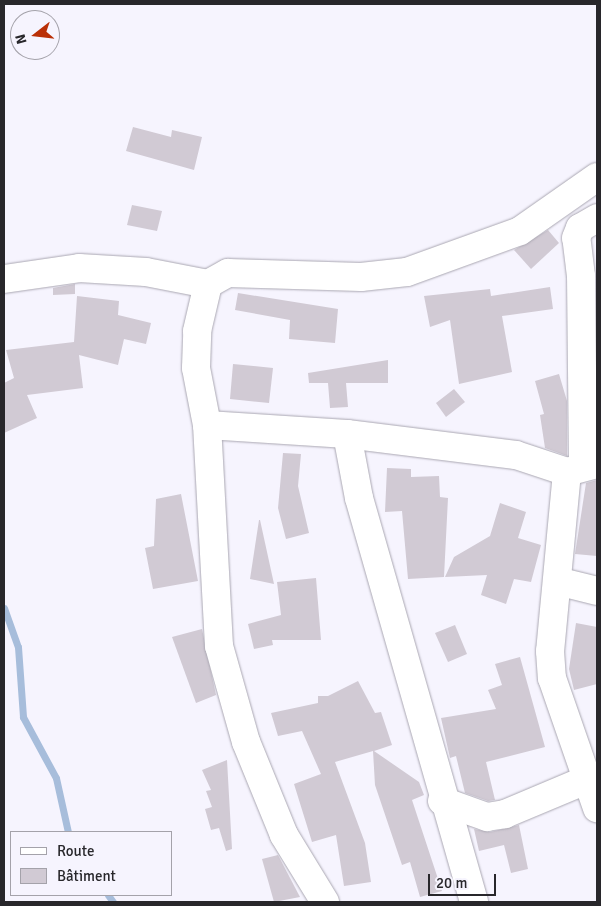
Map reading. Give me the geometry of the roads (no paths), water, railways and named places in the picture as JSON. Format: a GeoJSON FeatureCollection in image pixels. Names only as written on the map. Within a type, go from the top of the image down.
{"type":"FeatureCollection","features":[{"type":"Feature","properties":{"kind":"street"},"geometry":{"type":"LineString","coordinates":[[4,279],[80,268],[146,272],[208,284],[228,273],[361,277],[407,272],[520,231],[597,177]]}},
{"type":"Feature","properties":{"kind":"street"},"geometry":{"type":"LineString","coordinates":[[597,218],[580,228],[576,238],[581,276],[582,467],[557,581],[552,678],[597,808]]}},
{"type":"Feature","properties":{"kind":"street"},"geometry":{"type":"LineString","coordinates":[[208,284],[197,331],[196,368],[207,425],[219,646],[246,742],[284,836],[325,902]]}},
{"type":"Feature","properties":{"kind":"street"},"geometry":{"type":"LineString","coordinates":[[207,425],[347,434],[516,455],[582,467]]}},
{"type":"Feature","properties":{"kind":"street"},"geometry":{"type":"LineString","coordinates":[[347,434],[359,498],[442,801],[474,902]]}},
{"type":"Feature","properties":{"kind":"street"},"geometry":{"type":"LineString","coordinates":[[557,581],[597,591]]}},
{"type":"Feature","properties":{"kind":"street"},"geometry":{"type":"LineString","coordinates":[[442,801],[487,817],[506,814],[586,780]]}},
{"type":"Feature","properties":{"kind":"waterway"},"geometry":{"type":"LineString","coordinates":[[4,608],[18,647],[23,717],[56,778],[68,831]]}},
{"type":"Feature","properties":{"kind":"waterway"},"geometry":{"type":"LineString","coordinates":[[109,896],[113,902]]}}]}
